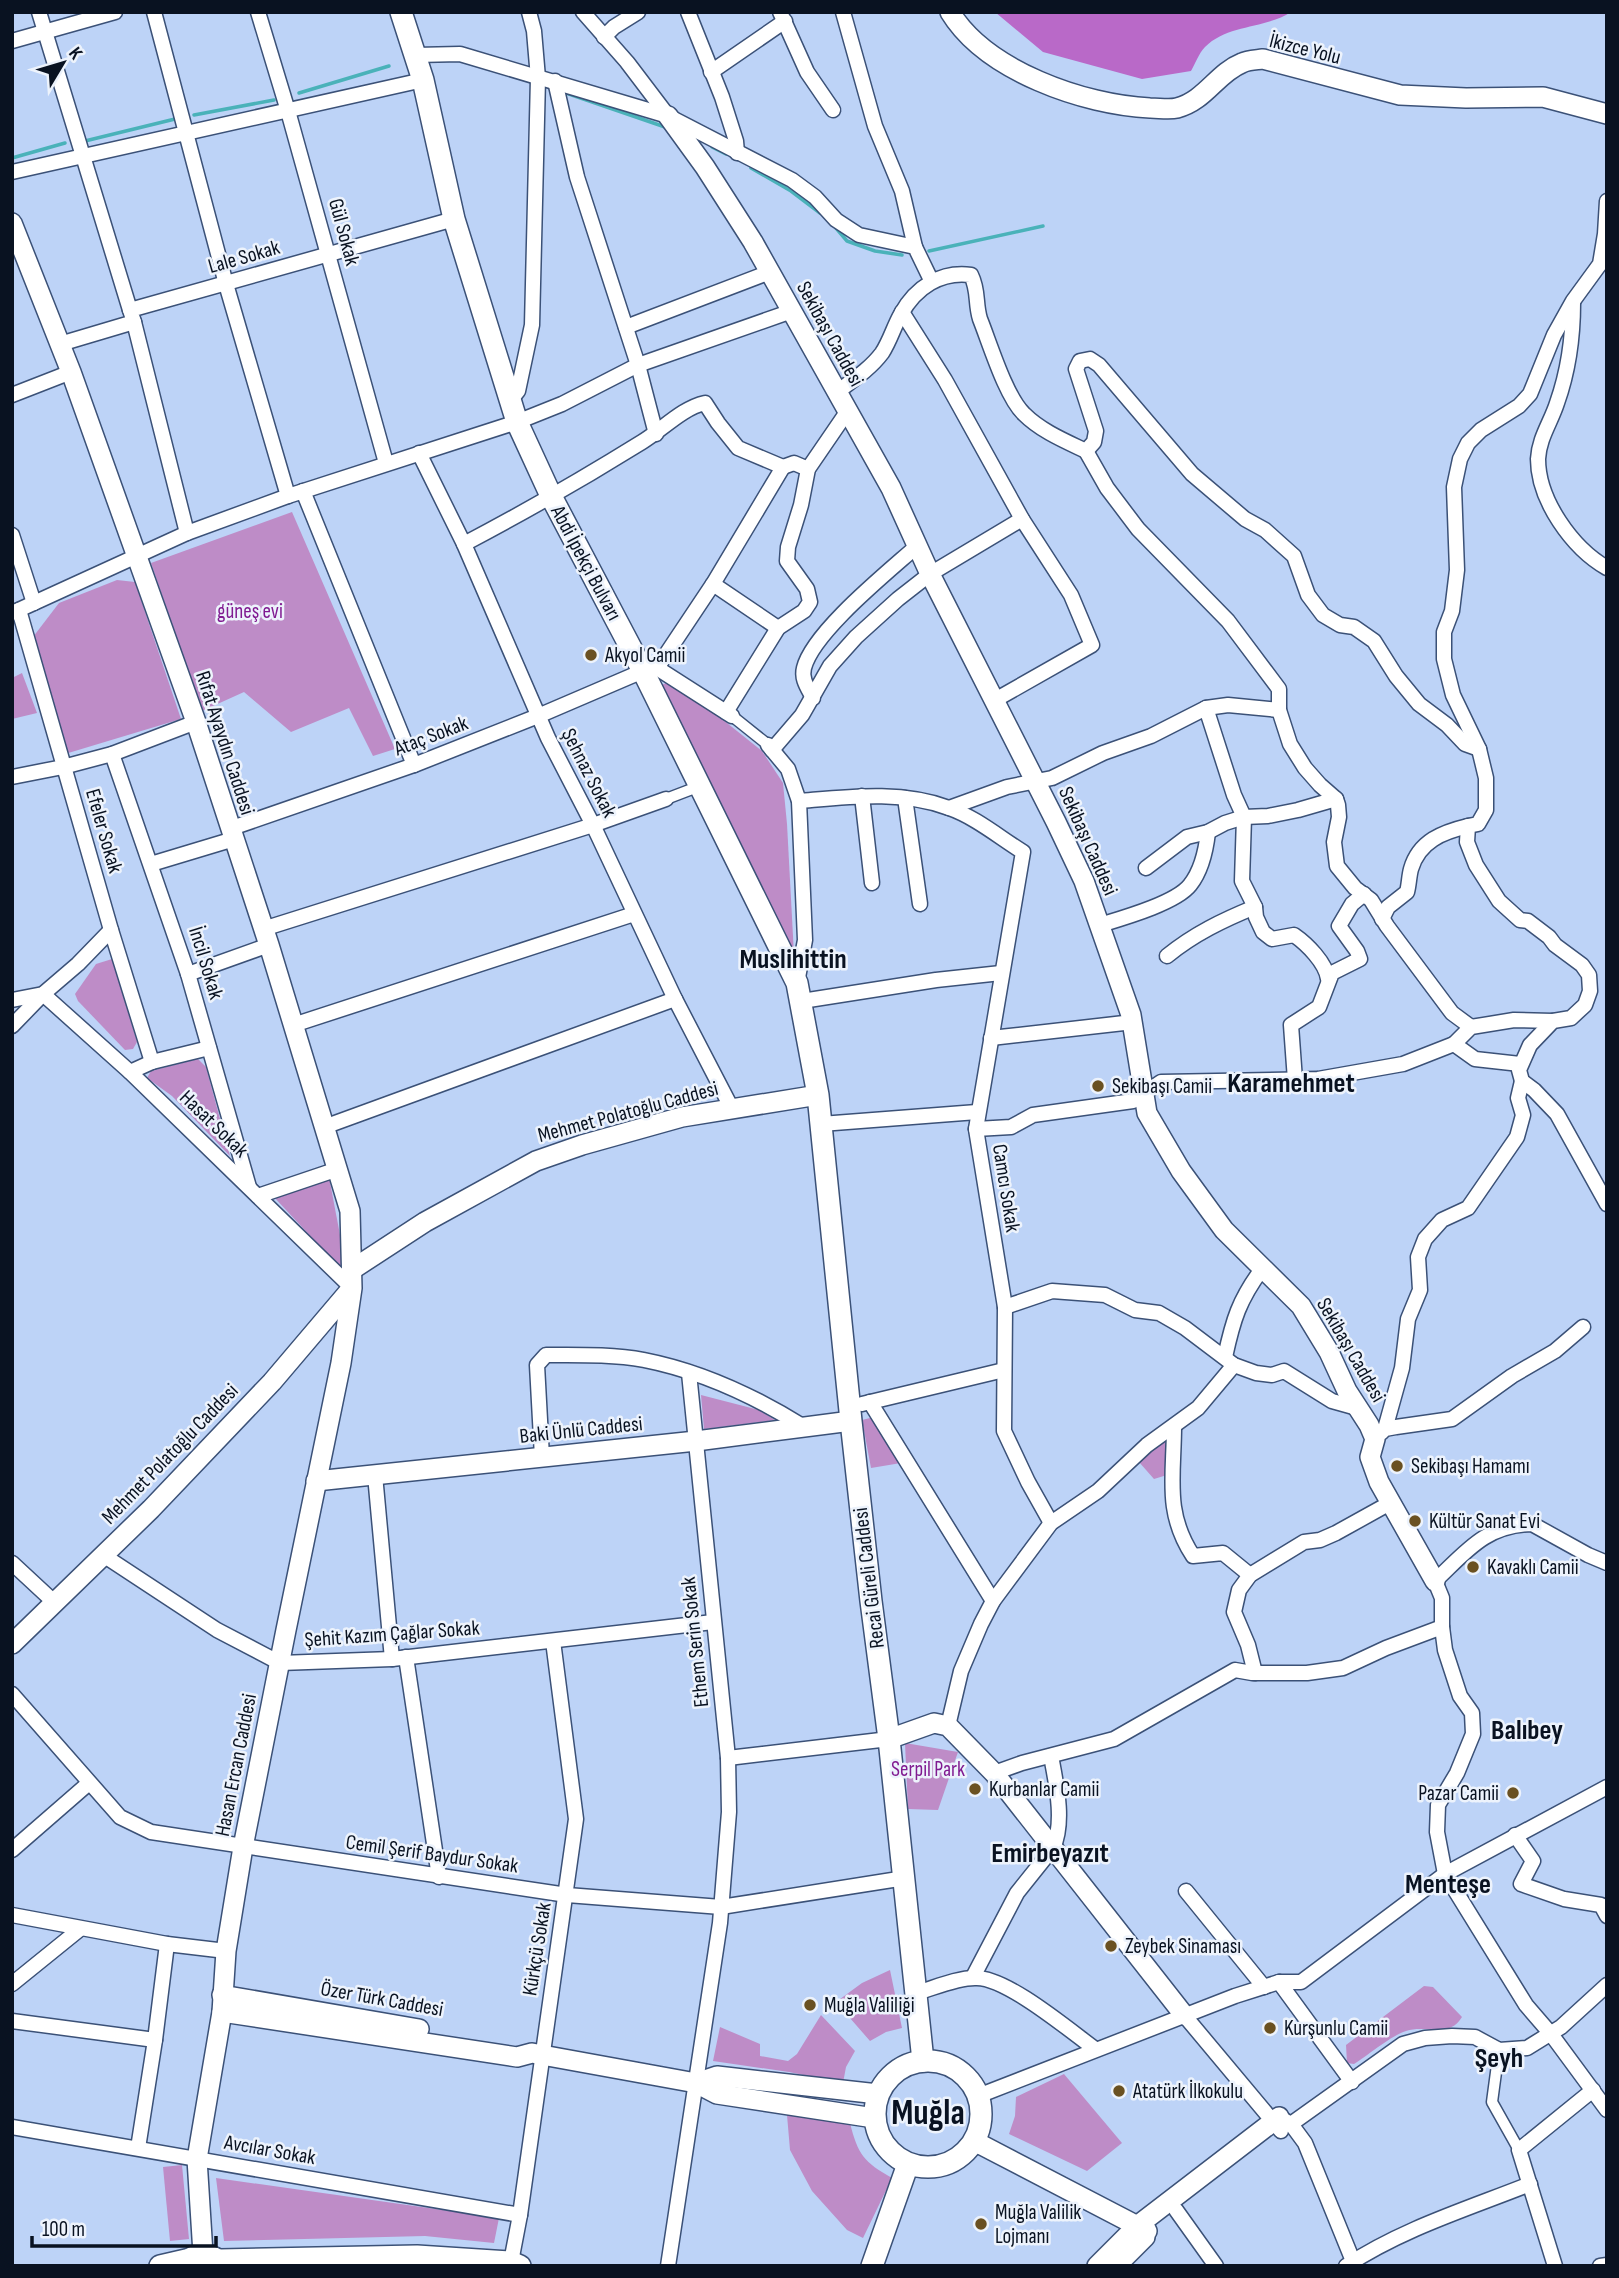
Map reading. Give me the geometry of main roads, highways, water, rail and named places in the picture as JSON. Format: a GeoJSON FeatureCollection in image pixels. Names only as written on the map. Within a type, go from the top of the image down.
{"type":"FeatureCollection","features":[{"type":"Feature","properties":{"kind":"main road","name":"Abdi İpekçi Bulvarı"},"geometry":{"type":"LineString","coordinates":[[401,12],[423,80],[454,219],[517,422],[552,498],[650,669],[700,786],[799,992],[818,1095]]}},
{"type":"Feature","properties":{"kind":"main road","name":"Recai Güreli Caddesi"},"geometry":{"type":"LineString","coordinates":[[818,1095],[857,1410],[871,1601],[905,1878],[923,2061]]}},
{"type":"Feature","properties":{"kind":"main road"},"geometry":{"type":"LineString","coordinates":[[923,2061],[937,2062],[956,2069],[972,2084],[978,2096],[981,2119],[974,2141],[957,2160],[945,2165],[920,2167],[908,2164],[888,2150],[881,2141],[874,2118],[878,2094],[886,2081],[896,2071],[923,2061]]}},
{"type":"Feature","properties":{"kind":"main road"},"geometry":{"type":"LineString","coordinates":[[872,2266],[908,2164]]}},
{"type":"Feature","properties":{"kind":"main road"},"geometry":{"type":"LineString","coordinates":[[160,2266],[203,2261],[417,2256],[514,2264]]}},
{"type":"Feature","properties":{"kind":"waterway"},"geometry":{"type":"LineString","coordinates":[[299,93],[389,66]]}},
{"type":"Feature","properties":{"kind":"waterway"},"geometry":{"type":"LineString","coordinates":[[566,93],[665,127]]}},
{"type":"Feature","properties":{"kind":"waterway"},"geometry":{"type":"LineString","coordinates":[[194,115],[274,100]]}},
{"type":"Feature","properties":{"kind":"waterway"},"geometry":{"type":"LineString","coordinates":[[85,141],[175,119]]}},
{"type":"Feature","properties":{"kind":"waterway"},"geometry":{"type":"LineString","coordinates":[[12,158],[65,143]]}},
{"type":"Feature","properties":{"kind":"waterway"},"geometry":{"type":"LineString","coordinates":[[712,147],[726,154]]}},
{"type":"Feature","properties":{"kind":"waterway"},"geometry":{"type":"LineString","coordinates":[[751,168],[791,191],[820,213]]}},
{"type":"Feature","properties":{"kind":"waterway"},"geometry":{"type":"LineString","coordinates":[[929,251],[1043,226]]}},
{"type":"Feature","properties":{"kind":"waterway"},"geometry":{"type":"LineString","coordinates":[[836,228],[847,241],[875,251],[902,255]]}},
{"type":"Feature","properties":{"kind":"place","name":"Akyol Camii"},"geometry":{"type":"Point","coordinates":[591,655]}},
{"type":"Feature","properties":{"kind":"place","name":"Sekibaşı Camii"},"geometry":{"type":"Point","coordinates":[1098,1086]}},
{"type":"Feature","properties":{"kind":"place","name":"Sekibaşı Hamamı"},"geometry":{"type":"Point","coordinates":[1397,1466]}},
{"type":"Feature","properties":{"kind":"place","name":"Kültür Sanat Evi"},"geometry":{"type":"Point","coordinates":[1415,1521]}},
{"type":"Feature","properties":{"kind":"place","name":"Kavaklı Camii"},"geometry":{"type":"Point","coordinates":[1473,1567]}},
{"type":"Feature","properties":{"kind":"place","name":"Kurbanlar Camii"},"geometry":{"type":"Point","coordinates":[975,1789]}},
{"type":"Feature","properties":{"kind":"place","name":"Pazar Camii"},"geometry":{"type":"Point","coordinates":[1513,1793]}},
{"type":"Feature","properties":{"kind":"place","name":"Zeybek Sinaması"},"geometry":{"type":"Point","coordinates":[1111,1946]}},
{"type":"Feature","properties":{"kind":"place","name":"Muğla Valiliği"},"geometry":{"type":"Point","coordinates":[810,2005]}},
{"type":"Feature","properties":{"kind":"place","name":"Kurşunlu Camii"},"geometry":{"type":"Point","coordinates":[1270,2028]}},
{"type":"Feature","properties":{"kind":"place","name":"Atatürk İlkokulu"},"geometry":{"type":"Point","coordinates":[1119,2091]}},
{"type":"Feature","properties":{"kind":"place","name":"Muğla Valilik Lojmanı"},"geometry":{"type":"Point","coordinates":[981,2224]}},
{"type":"Feature","properties":{"kind":"district","name":"Muslihittin"},"geometry":{"type":"Point","coordinates":[793,959]}},
{"type":"Feature","properties":{"kind":"district","name":"Karamehmet"},"geometry":{"type":"Point","coordinates":[1291,1083]}},
{"type":"Feature","properties":{"kind":"district","name":"Balıbey"},"geometry":{"type":"Point","coordinates":[1527,1730]}},
{"type":"Feature","properties":{"kind":"district","name":"Emirbeyazıt"},"geometry":{"type":"Point","coordinates":[1050,1853]}},
{"type":"Feature","properties":{"kind":"district","name":"Menteşe"},"geometry":{"type":"Point","coordinates":[1448,1884]}},
{"type":"Feature","properties":{"kind":"district","name":"Şeyh"},"geometry":{"type":"Point","coordinates":[1499,2058]}},
{"type":"Feature","properties":{"kind":"district","name":"Muğla"},"geometry":{"type":"Point","coordinates":[928,2113]}},
{"type":"Feature","properties":{"kind":"park label","name":"güneş evi"},"geometry":{"type":"Point","coordinates":[250,611]}},
{"type":"Feature","properties":{"kind":"park label","name":"Serpil Park"},"geometry":{"type":"Point","coordinates":[928,1769]}}]}
